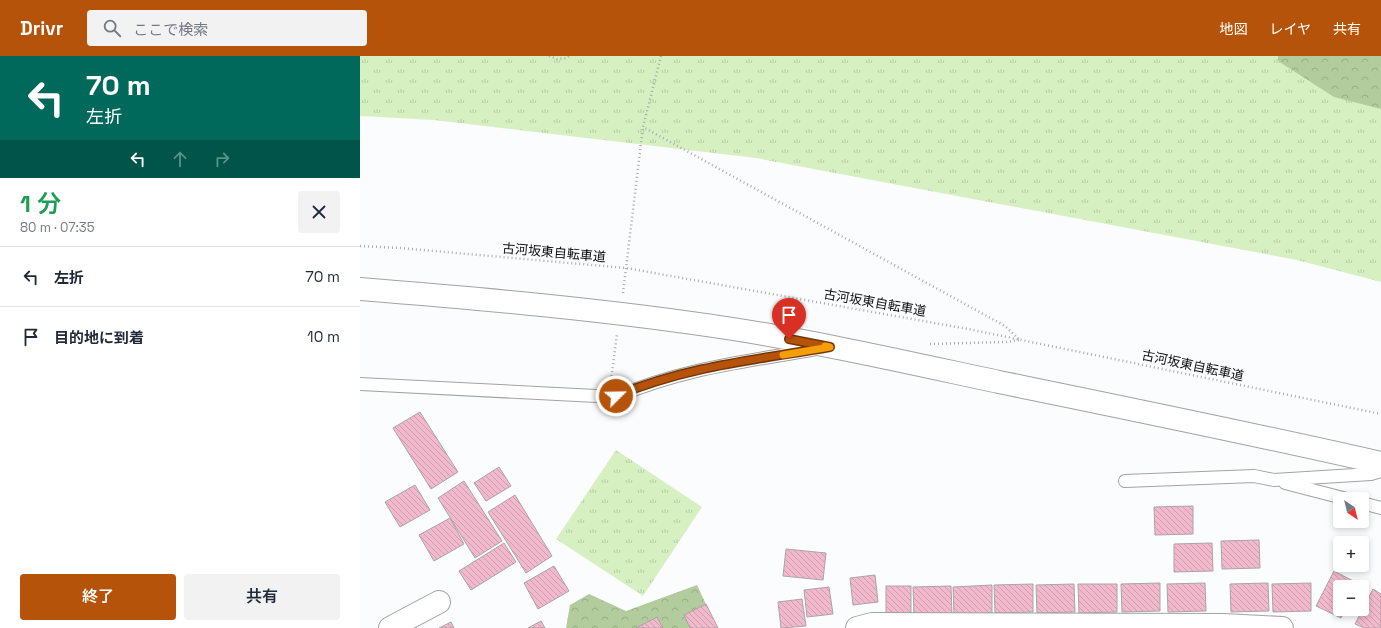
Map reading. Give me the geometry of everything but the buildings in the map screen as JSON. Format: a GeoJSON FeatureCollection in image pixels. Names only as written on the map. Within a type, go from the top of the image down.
{"type":"FeatureCollection","features":[{"type":"Feature","properties":{"kind":"street"},"geometry":{"type":"LineString","coordinates":[[360,289],[496,300],[734,329],[830,347],[1203,424],[1381,463]]}},
{"type":"Feature","properties":{"kind":"street"},"geometry":{"type":"LineString","coordinates":[[390,628],[439,602]]}},
{"type":"Feature","properties":{"kind":"street"},"geometry":{"type":"LineString","coordinates":[[867,627],[1282,628]]}},
{"type":"Feature","properties":{"kind":"lane"},"geometry":{"type":"LineString","coordinates":[[360,384],[616,396],[648,383],[688,372],[830,347]]}},
{"type":"Feature","properties":{"kind":"lane"},"geometry":{"type":"LineString","coordinates":[[1274,480],[1371,474],[1381,471]]}},
{"type":"Feature","properties":{"kind":"lane"},"geometry":{"type":"LineString","coordinates":[[1125,481],[1254,476],[1333,495]]}},
{"type":"Feature","properties":{"kind":"lane"},"geometry":{"type":"LineString","coordinates":[[1369,505],[1381,508]]}},
{"type":"Feature","properties":{"kind":"path"},"geometry":{"type":"LineString","coordinates":[[548,56],[557,59],[567,58],[569,56]]}},
{"type":"Feature","properties":{"kind":"path"},"geometry":{"type":"LineString","coordinates":[[626,268],[643,127],[660,56]]}},
{"type":"Feature","properties":{"kind":"path"},"geometry":{"type":"LineString","coordinates":[[643,127],[1005,326],[1020,340]]}},
{"type":"Feature","properties":{"kind":"path","name":"古河坂東自転車道"},"geometry":{"type":"LineString","coordinates":[[360,246],[400,248],[626,268],[1020,340],[1381,414]]}},
{"type":"Feature","properties":{"kind":"path"},"geometry":{"type":"LineString","coordinates":[[922,344],[1006,342],[1020,340]]}},
{"type":"Feature","properties":{"kind":"green space"},"geometry":{"type":"Polygon","coordinates":[[[360,56],[1381,56],[1381,282],[1297,260],[756,158],[434,120],[360,116],[360,56]]]}},
{"type":"Feature","properties":{"kind":"green space"},"geometry":{"type":"Polygon","coordinates":[[[1278,56],[1381,56],[1381,109],[1334,97],[1278,61],[1278,56]]]}},
{"type":"Feature","properties":{"kind":"green space"},"geometry":{"type":"Polygon","coordinates":[[[616,450],[702,507],[643,596],[556,539],[616,450]]]}},
{"type":"Feature","properties":{"kind":"green space"},"geometry":{"type":"Polygon","coordinates":[[[697,585],[717,628],[566,628],[570,605],[589,594],[626,611],[697,585]]]}},
{"type":"Feature","properties":{"kind":"slow traffic"},"geometry":{"type":"LineString","coordinates":[[783,355],[830,347],[825,346]]}},
{"type":"Feature","properties":{"kind":"route"},"geometry":{"type":"LineString","coordinates":[[616,396],[648,383],[688,372],[745,360],[830,347],[789,339]]}}]}
